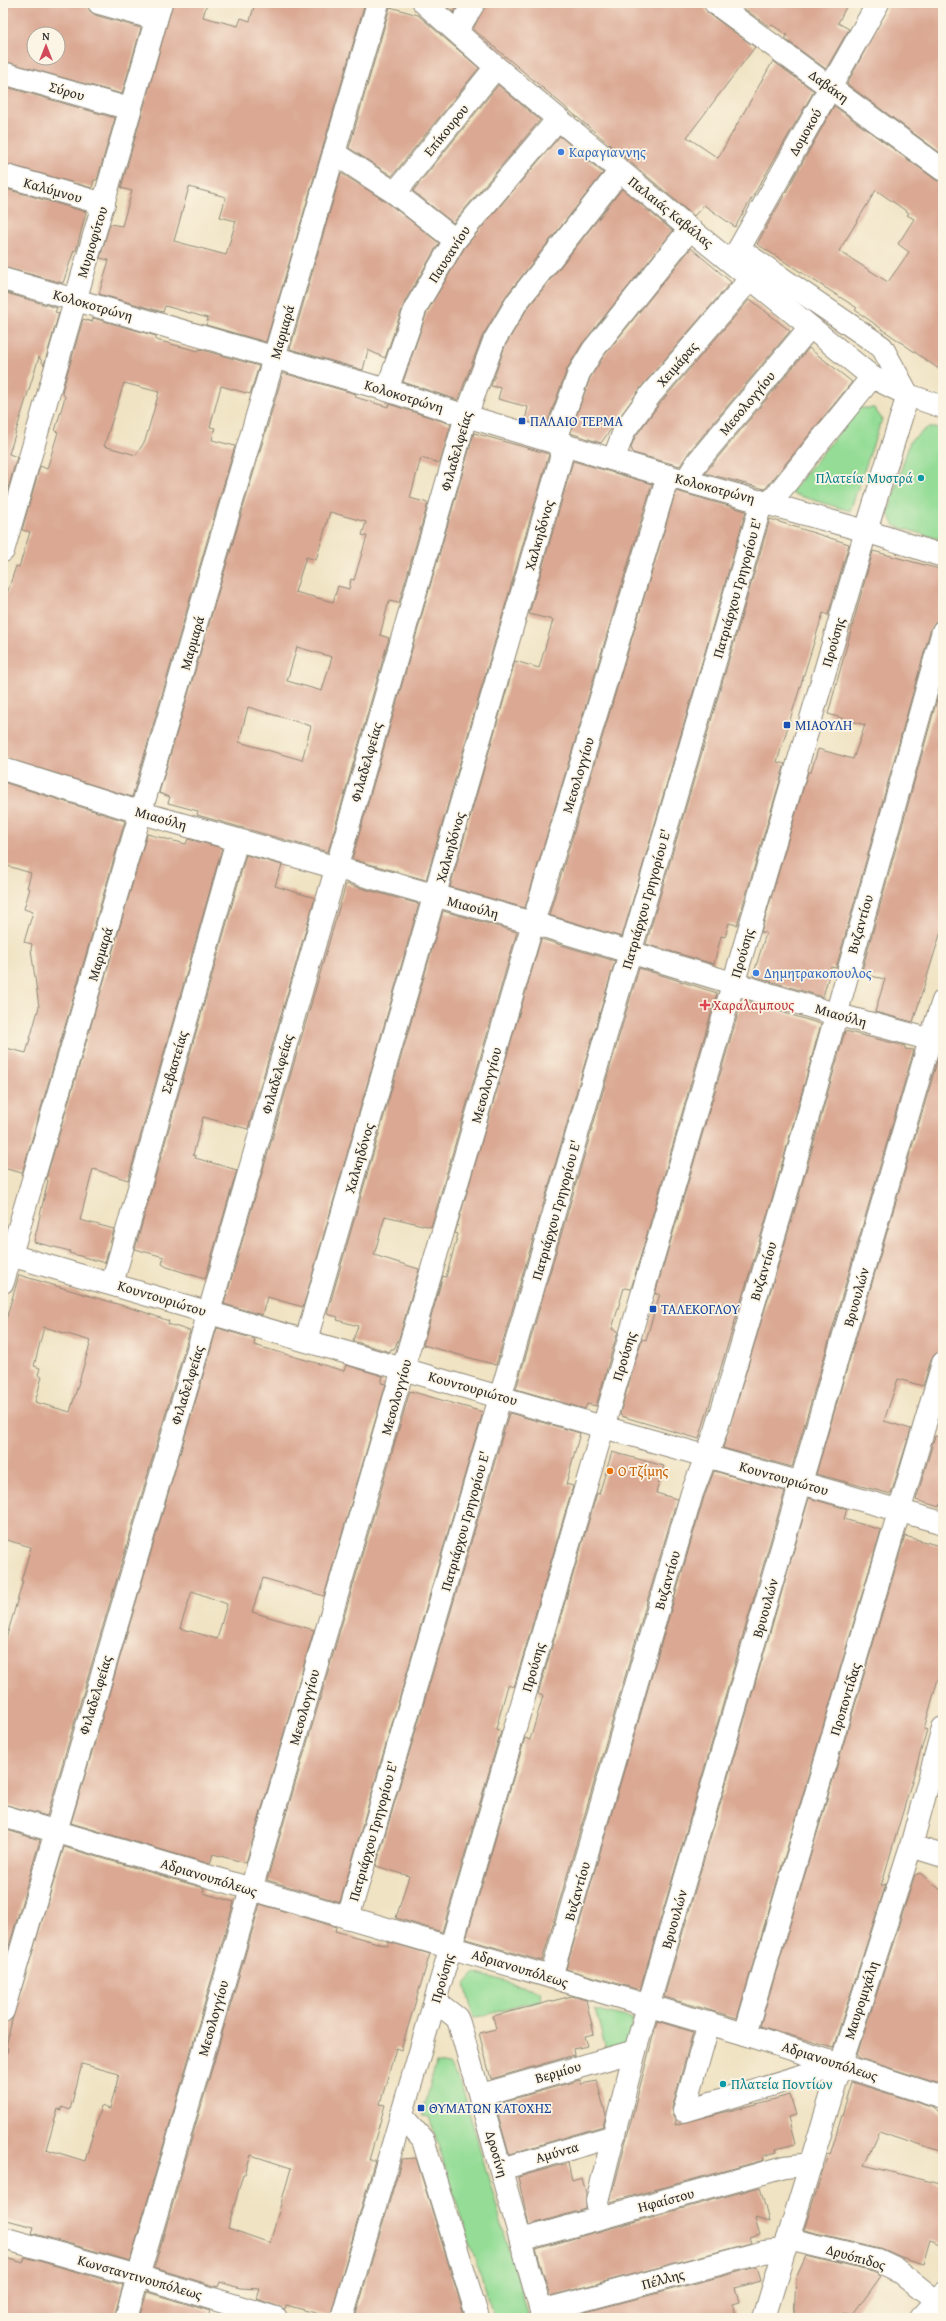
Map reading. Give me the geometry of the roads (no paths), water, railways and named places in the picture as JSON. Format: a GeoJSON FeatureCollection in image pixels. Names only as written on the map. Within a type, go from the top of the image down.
{"type":"FeatureCollection","features":[{"type":"Feature","properties":{"kind":"street"},"geometry":{"type":"LineString","coordinates":[[99,3],[159,11]]}},
{"type":"Feature","properties":{"kind":"street","name":"Μαρμαρά"},"geometry":{"type":"LineString","coordinates":[[3,1282],[7,1254],[142,813],[378,3]]}},
{"type":"Feature","properties":{"kind":"street","name":"Παλαιάς Καβάλας"},"geometry":{"type":"LineString","coordinates":[[424,3],[496,67],[690,229],[735,255],[882,347],[908,395]]}},
{"type":"Feature","properties":{"kind":"street"},"geometry":{"type":"LineString","coordinates":[[456,31],[474,3]]}},
{"type":"Feature","properties":{"kind":"street","name":"Δαβάκη"},"geometry":{"type":"LineString","coordinates":[[715,3],[943,170]]}},
{"type":"Feature","properties":{"kind":"street","name":"Δομοκού"},"geometry":{"type":"LineString","coordinates":[[735,255],[878,3]]}},
{"type":"Feature","properties":{"kind":"street","name":"Μυριοφύτου"},"geometry":{"type":"LineString","coordinates":[[3,551],[159,11]]}},
{"type":"Feature","properties":{"kind":"street","name":"Επίκουρου"},"geometry":{"type":"LineString","coordinates":[[395,193],[496,67]]}},
{"type":"Feature","properties":{"kind":"street","name":"Σύρου"},"geometry":{"type":"LineString","coordinates":[[3,73],[130,109]]}},
{"type":"Feature","properties":{"kind":"street","name":"Παυσανίου"},"geometry":{"type":"LineString","coordinates":[[387,390],[416,307],[455,240],[558,119]]}},
{"type":"Feature","properties":{"kind":"street"},"geometry":{"type":"LineString","coordinates":[[334,153],[395,193],[455,240]]}},
{"type":"Feature","properties":{"kind":"street","name":"Φιλαδελφείας"},"geometry":{"type":"LineString","coordinates":[[3,2011],[209,1312],[466,416],[494,341],[517,302],[620,171]]}},
{"type":"Feature","properties":{"kind":"street","name":"Καλύμνου"},"geometry":{"type":"LineString","coordinates":[[3,175],[104,204]]}},
{"type":"Feature","properties":{"kind":"street","name":"Χαλκηδόνος"},"geometry":{"type":"LineString","coordinates":[[306,1340],[435,897],[579,373],[593,350],[690,229]]}},
{"type":"Feature","properties":{"kind":"street","name":"Παλαιάς Καβάλας"},"geometry":{"type":"LineString","coordinates":[[735,255],[752,277],[810,327],[872,377],[908,395],[943,407]]}},
{"type":"Feature","properties":{"kind":"street","name":"Χειμάρας"},"geometry":{"type":"LineString","coordinates":[[614,458],[624,431],[651,394],[752,277]]}},
{"type":"Feature","properties":{"kind":"street","name":"Κολοκοτρώνη"},"geometry":{"type":"LineString","coordinates":[[3,279],[387,390],[466,416],[614,458],[677,478],[766,502],[943,556]]}},
{"type":"Feature","properties":{"kind":"street","name":"Μεσολογγίου"},"geometry":{"type":"LineString","coordinates":[[126,2318],[533,923],[677,478],[699,460],[810,327]]}},
{"type":"Feature","properties":{"kind":"street","name":"Πατριάρχου Γρηγορίου Ε'"},"geometry":{"type":"LineString","coordinates":[[348,1918],[631,953],[766,502],[872,377]]}},
{"type":"Feature","properties":{"kind":"street","name":"Προύσης"},"geometry":{"type":"LineString","coordinates":[[342,2318],[866,532],[908,395]]}},
{"type":"Feature","properties":{"kind":"street","name":"Βυζαντίου"},"geometry":{"type":"LineString","coordinates":[[551,1977],[692,1493],[707,1456],[785,1199],[835,1014],[943,631]]}},
{"type":"Feature","properties":{"kind":"street","name":"Μιαούλη"},"geometry":{"type":"LineString","coordinates":[[3,769],[142,813],[435,897],[533,923],[734,982],[835,1014],[936,1041]]}},
{"type":"Feature","properties":{"kind":"street","name":"Σεβαστείας"},"geometry":{"type":"LineString","coordinates":[[112,1284],[237,840]]}},
{"type":"Feature","properties":{"kind":"street","name":"Βρυουλών"},"geometry":{"type":"LineString","coordinates":[[600,2218],[597,2201],[635,2051],[802,1483],[936,1041],[943,1001]]}},
{"type":"Feature","properties":{"kind":"street","name":"Κουντουριώτου"},"geometry":{"type":"LineString","coordinates":[[7,1254],[404,1368],[603,1428],[943,1523]]}},
{"type":"Feature","properties":{"kind":"street","name":"Προποντίδας"},"geometry":{"type":"LineString","coordinates":[[745,2034],[901,1511],[943,1363]]}},
{"type":"Feature","properties":{"kind":"street","name":"Μαυρομιχάλη"},"geometry":{"type":"LineString","coordinates":[[764,2318],[841,2064],[912,1846],[943,1728]]}},
{"type":"Feature","properties":{"kind":"street","name":"Αδριανουπόλεως"},"geometry":{"type":"LineString","coordinates":[[3,1816],[709,2023],[841,2064],[943,2098]]}},
{"type":"Feature","properties":{"kind":"street"},"geometry":{"type":"LineString","coordinates":[[912,1846],[943,1856]]}},
{"type":"Feature","properties":{"kind":"street","name":"Δροσίνη"},"geometry":{"type":"LineString","coordinates":[[435,2001],[456,2018],[459,2023],[542,2314]]}},
{"type":"Feature","properties":{"kind":"street"},"geometry":{"type":"LineString","coordinates":[[709,2023],[684,2111],[841,2064]]}},
{"type":"Feature","properties":{"kind":"street","name":"Βερμίου"},"geometry":{"type":"LineString","coordinates":[[480,2094],[635,2051]]}},
{"type":"Feature","properties":{"kind":"street"},"geometry":{"type":"LineString","coordinates":[[401,2116],[423,2140],[478,2318]]}},
{"type":"Feature","properties":{"kind":"street","name":"Αμύντα"},"geometry":{"type":"LineString","coordinates":[[501,2169],[614,2136]]}},
{"type":"Feature","properties":{"kind":"street","name":"Ηφαίστου"},"geometry":{"type":"LineString","coordinates":[[521,2240],[785,2167],[811,2164]]}},
{"type":"Feature","properties":{"kind":"street","name":"Κωνσταντινουπόλεως"},"geometry":{"type":"LineString","coordinates":[[3,2238],[138,2276],[276,2318]]}},
{"type":"Feature","properties":{"kind":"street","name":"Δρυόπιδος"},"geometry":{"type":"LineString","coordinates":[[787,2245],[877,2260],[894,2268],[940,2298]]}},
{"type":"Feature","properties":{"kind":"street","name":"Πέλλης"},"geometry":{"type":"LineString","coordinates":[[542,2314],[787,2245]]}},
{"type":"Feature","properties":{"kind":"street"},"geometry":{"type":"LineString","coordinates":[[921,2318],[940,2298]]}},
{"type":"Feature","properties":{"kind":"place","name":"Καραγιαννης"},"geometry":{"type":"Point","coordinates":[561,152]}},
{"type":"Feature","properties":{"kind":"place","name":"ΠΑΛΑΙΟ ΤΕΡΜΑ"},"geometry":{"type":"Point","coordinates":[522,421]}},
{"type":"Feature","properties":{"kind":"place","name":"Πλατεία Μυστρά"},"geometry":{"type":"Point","coordinates":[921,478]}},
{"type":"Feature","properties":{"kind":"place","name":"ΜΙΑΟΥΛΗ"},"geometry":{"type":"Point","coordinates":[787,725]}},
{"type":"Feature","properties":{"kind":"place","name":"Δημητρακοπουλος"},"geometry":{"type":"Point","coordinates":[756,973]}},
{"type":"Feature","properties":{"kind":"place","name":"Χαραλαμπους"},"geometry":{"type":"Point","coordinates":[705,1005]}},
{"type":"Feature","properties":{"kind":"place","name":"ΤΑΛΕΚΟΓΛΟΥ"},"geometry":{"type":"Point","coordinates":[653,1309]}},
{"type":"Feature","properties":{"kind":"place","name":"Ο Τζίμης"},"geometry":{"type":"Point","coordinates":[610,1471]}},
{"type":"Feature","properties":{"kind":"place","name":"Πλατεία Ποντίων"},"geometry":{"type":"Point","coordinates":[723,2084]}},
{"type":"Feature","properties":{"kind":"place","name":"ΘΥΜΑΤΩΝ ΚΑΤΟΧΗΣ"},"geometry":{"type":"Point","coordinates":[421,2108]}}]}
